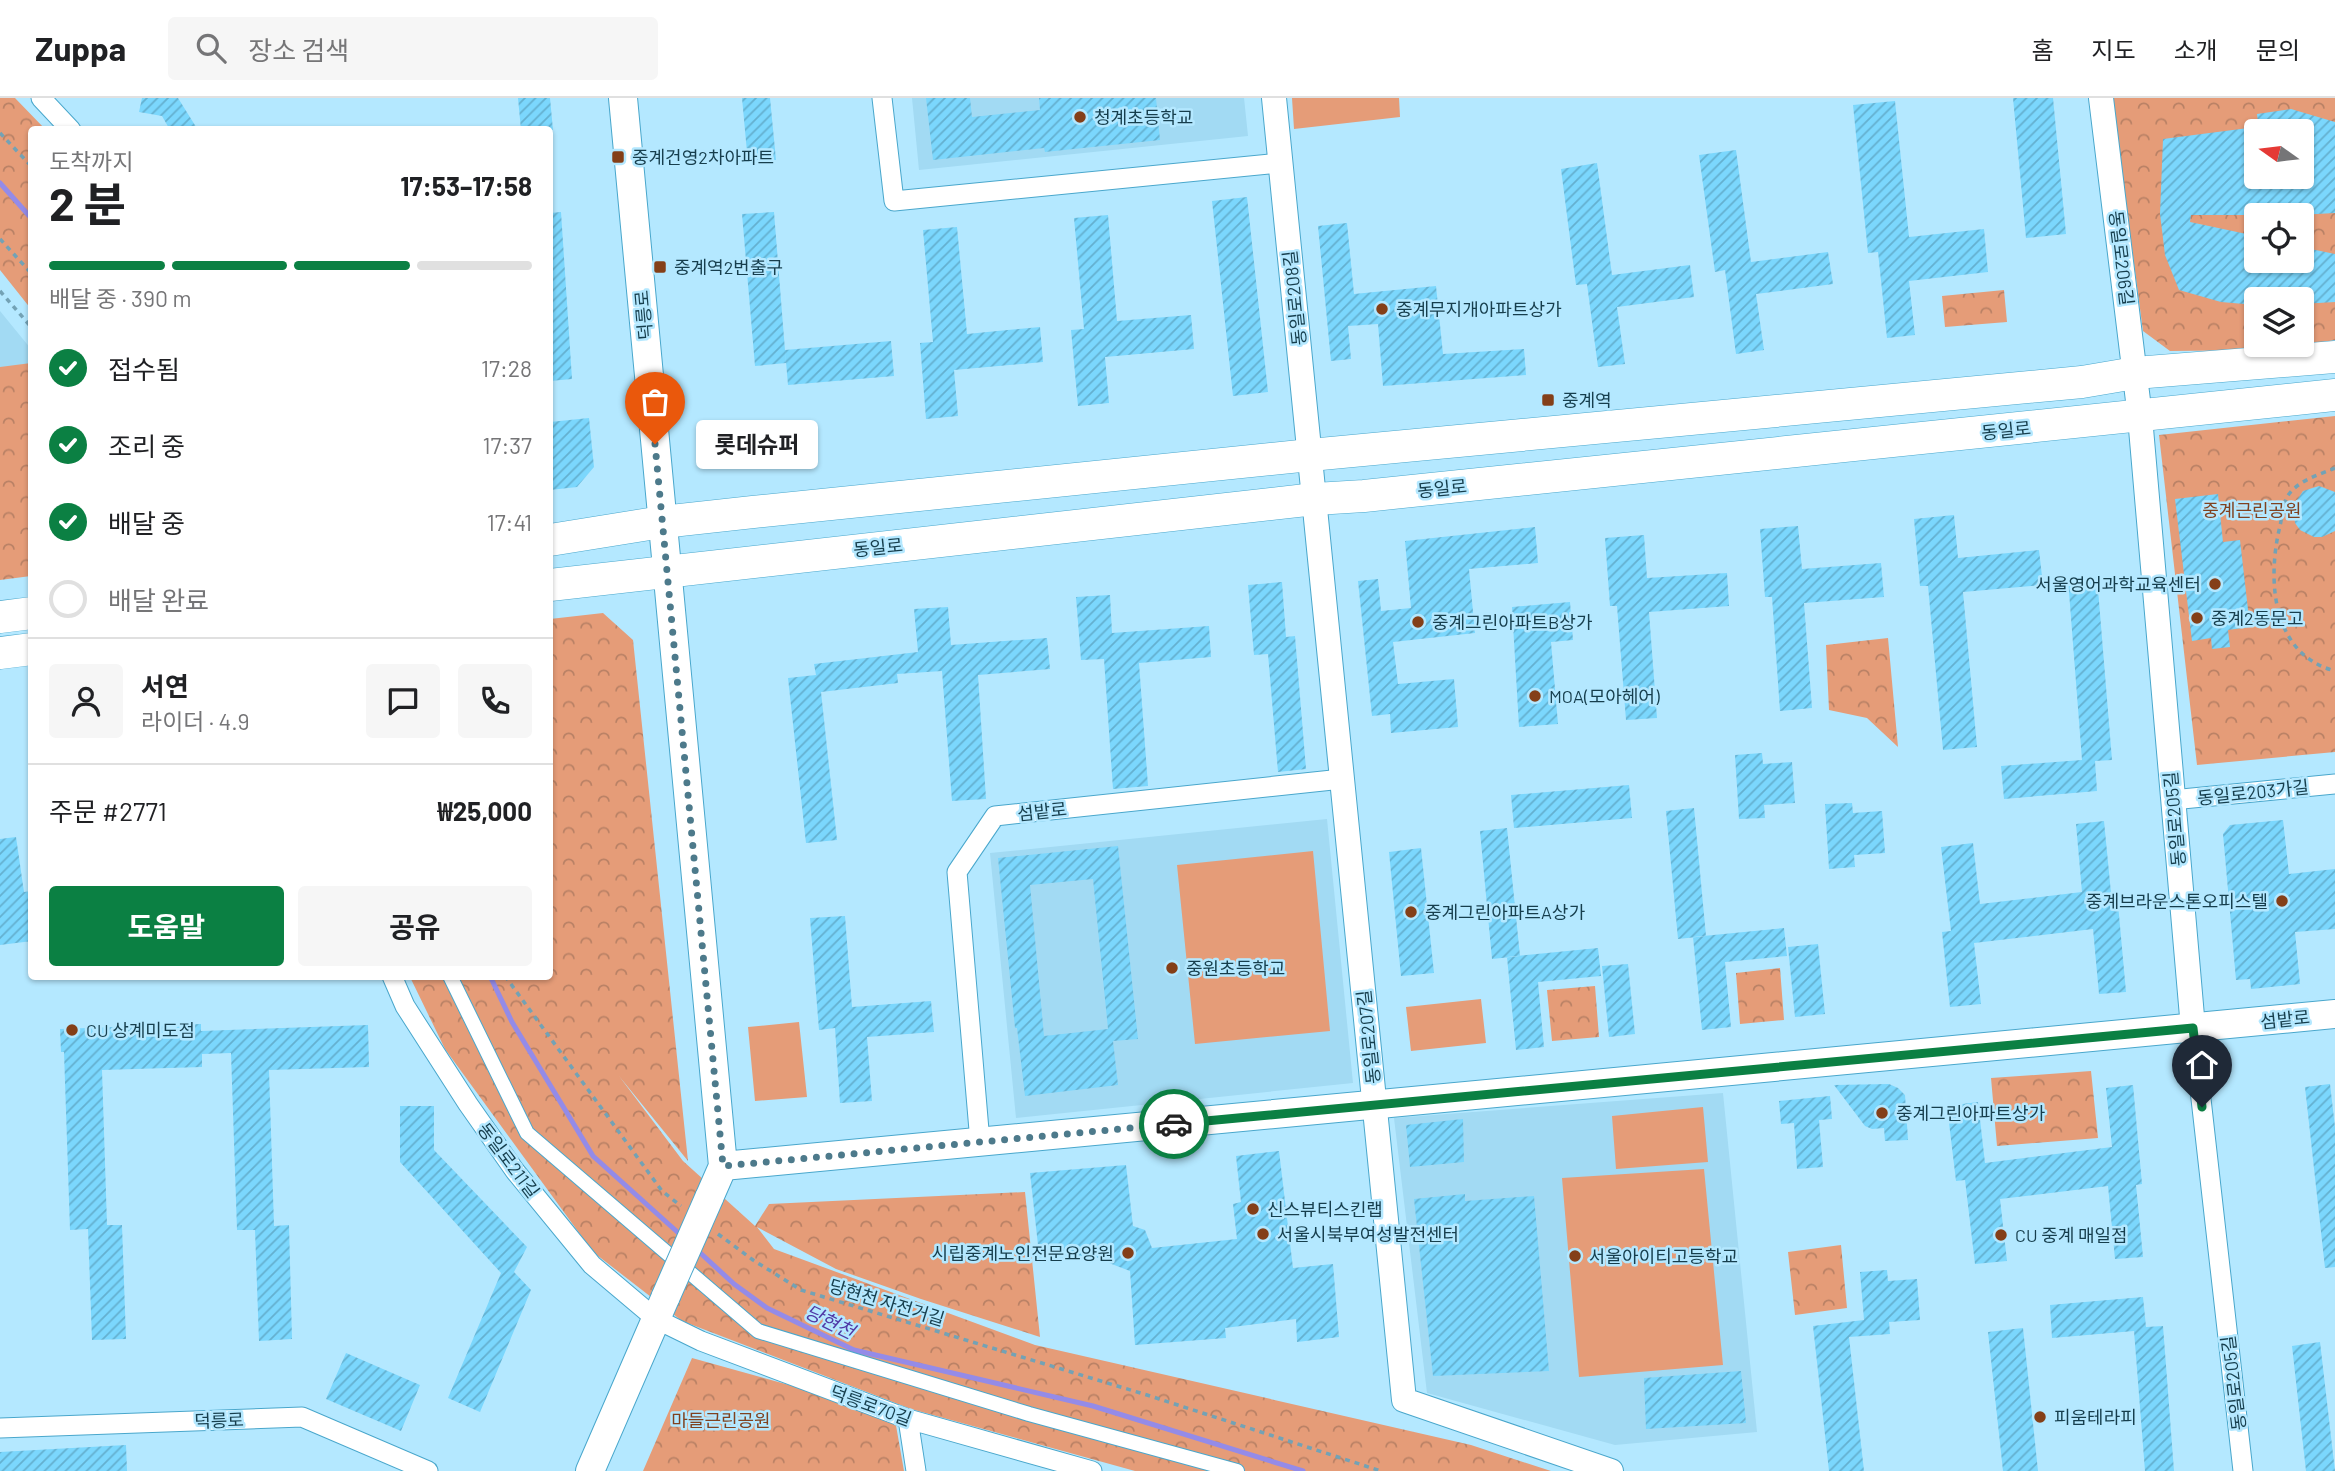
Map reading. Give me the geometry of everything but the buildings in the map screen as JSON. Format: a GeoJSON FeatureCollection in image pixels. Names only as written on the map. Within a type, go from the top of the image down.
{"type":"FeatureCollection","features":[{"type":"Feature","properties":{"kind":"main road","name":"덕릉로"},"geometry":{"type":"LineString","coordinates":[[623,98],[723,1166],[661,1308]]}},
{"type":"Feature","properties":{"kind":"main road"},"geometry":{"type":"LineString","coordinates":[[553,540],[662,522],[1310,455],[2054,385],[2135,373],[2335,357]]}},
{"type":"Feature","properties":{"kind":"main road","name":"동일로"},"geometry":{"type":"LineString","coordinates":[[553,585],[1315,499],[2140,417],[2187,409],[2335,395]]}},
{"type":"Feature","properties":{"kind":"main road"},"geometry":{"type":"LineString","coordinates":[[0,617],[28,613]]}},
{"type":"Feature","properties":{"kind":"main road"},"geometry":{"type":"LineString","coordinates":[[0,653],[28,650]]}},
{"type":"Feature","properties":{"kind":"main road","name":"섬밭로"},"geometry":{"type":"LineString","coordinates":[[723,1166],[2335,1014]]}},
{"type":"Feature","properties":{"kind":"main road"},"geometry":{"type":"LineString","coordinates":[[590,1471],[661,1308]]}},
{"type":"Feature","properties":{"kind":"street"},"geometry":{"type":"LineString","coordinates":[[41,98],[67,126]]}},
{"type":"Feature","properties":{"kind":"street"},"geometry":{"type":"LineString","coordinates":[[882,98],[894,201],[1280,163]]}},
{"type":"Feature","properties":{"kind":"street","name":"동일로208길"},"geometry":{"type":"LineString","coordinates":[[1274,98],[1315,499]]}},
{"type":"Feature","properties":{"kind":"street","name":"동일로206길"},"geometry":{"type":"LineString","coordinates":[[2101,98],[2140,417]]}},
{"type":"Feature","properties":{"kind":"street","name":"동일로205길"},"geometry":{"type":"LineString","coordinates":[[2140,417],[2193,1028],[2244,1471]]}},
{"type":"Feature","properties":{"kind":"street","name":"동일로207길"},"geometry":{"type":"LineString","coordinates":[[1315,499],[1404,1400],[1611,1471]]}},
{"type":"Feature","properties":{"kind":"street","name":"섬밭로"},"geometry":{"type":"LineString","coordinates":[[980,1142],[957,872],[995,816],[1342,779]]}},
{"type":"Feature","properties":{"kind":"street","name":"동일로203가길"},"geometry":{"type":"LineString","coordinates":[[2172,800],[2335,784]]}},
{"type":"Feature","properties":{"kind":"street","name":"동일로211길"},"geometry":{"type":"LineString","coordinates":[[394,980],[405,1006],[515,1171],[592,1265],[661,1308]]}},
{"type":"Feature","properties":{"kind":"street"},"geometry":{"type":"LineString","coordinates":[[452,980],[527,1133],[758,1331],[1029,1414],[1237,1471]]}},
{"type":"Feature","properties":{"kind":"street","name":"덕릉로70길"},"geometry":{"type":"LineString","coordinates":[[661,1308],[701,1341],[908,1419],[1092,1471]]}},
{"type":"Feature","properties":{"kind":"street","name":"덕릉로"},"geometry":{"type":"LineString","coordinates":[[0,1428],[302,1418],[428,1471]]}},
{"type":"Feature","properties":{"kind":"street"},"geometry":{"type":"LineString","coordinates":[[908,1419],[916,1471]]}},
{"type":"Feature","properties":{"kind":"path"},"geometry":{"type":"LineString","coordinates":[[0,133],[28,163]]}},
{"type":"Feature","properties":{"kind":"path"},"geometry":{"type":"LineString","coordinates":[[0,239],[28,270]]}},
{"type":"Feature","properties":{"kind":"path"},"geometry":{"type":"LineString","coordinates":[[0,290],[28,323]]}},
{"type":"Feature","properties":{"kind":"path"},"geometry":{"type":"LineString","coordinates":[[2335,468],[2298,484],[2286,498],[2275,545],[2272,578],[2276,607],[2285,630],[2301,651],[2321,668],[2335,671]]}},
{"type":"Feature","properties":{"kind":"path"},"geometry":{"type":"LineString","coordinates":[[508,980],[662,1191],[682,1207]]}},
{"type":"Feature","properties":{"kind":"path","name":"당현천 자전거길"},"geometry":{"type":"LineString","coordinates":[[713,1230],[753,1260],[801,1290],[1147,1395],[1381,1471]]}},
{"type":"Feature","properties":{"kind":"shaded area","name":"청계초등학교"},"geometry":{"type":"Polygon","coordinates":[[[912,98],[1244,98],[1248,136],[919,170],[912,98]]]}},
{"type":"Feature","properties":{"kind":"shaded area"},"geometry":{"type":"Polygon","coordinates":[[[0,311],[28,345],[28,364],[0,369],[0,311]]]}},
{"type":"Feature","properties":{"kind":"shaded area","name":"중원초등학교"},"geometry":{"type":"Polygon","coordinates":[[[1327,819],[1353,1083],[1016,1118],[990,853],[1327,819]]]}},
{"type":"Feature","properties":{"kind":"shaded area","name":"서울아이티고등학교"},"geometry":{"type":"Polygon","coordinates":[[[1723,1093],[1757,1432],[1615,1445],[1427,1393],[1394,1118],[1723,1093]]]}},
{"type":"Feature","properties":{"kind":"green space"},"geometry":{"type":"Polygon","coordinates":[[[0,98],[15,98],[42,126],[28,126],[28,305],[0,270],[0,98]]]}},
{"type":"Feature","properties":{"kind":"green space"},"geometry":{"type":"Polygon","coordinates":[[[1292,98],[1399,98],[1400,117],[1294,129],[1292,98]]]}},
{"type":"Feature","properties":{"kind":"green space"},"geometry":{"type":"Polygon","coordinates":[[[2112,98],[2335,98],[2335,340],[2314,344],[2314,287],[2244,287],[2244,350],[2170,351],[2143,331],[2112,98]]]}},
{"type":"Feature","properties":{"kind":"green space"},"geometry":{"type":"Polygon","coordinates":[[[2004,290],[2007,322],[1945,327],[1942,296],[2004,290]]]}},
{"type":"Feature","properties":{"kind":"green space"},"geometry":{"type":"Polygon","coordinates":[[[28,363],[28,576],[0,580],[0,367],[28,363]]]}},
{"type":"Feature","properties":{"kind":"green space","name":"중계근린공원"},"geometry":{"type":"Polygon","coordinates":[[[2335,416],[2335,752],[2197,765],[2159,435],[2335,416]]]}},
{"type":"Feature","properties":{"kind":"green space"},"geometry":{"type":"Polygon","coordinates":[[[603,613],[633,640],[688,1161],[619,1076],[683,1161],[755,1226],[769,1204],[1025,1192],[1040,1337],[836,1269],[757,1227],[774,1249],[1035,1345],[1471,1445],[1551,1471],[1135,1471],[911,1409],[682,1321],[593,1252],[445,1049],[411,980],[553,980],[553,619],[603,613]]]}},
{"type":"Feature","properties":{"kind":"green space"},"geometry":{"type":"Polygon","coordinates":[[[1888,638],[1898,747],[1867,718],[1829,710],[1826,645],[1888,638]]]}},
{"type":"Feature","properties":{"kind":"green space"},"geometry":{"type":"Polygon","coordinates":[[[1313,851],[1330,1031],[1195,1044],[1177,865],[1313,851]]]}},
{"type":"Feature","properties":{"kind":"green space"},"geometry":{"type":"Polygon","coordinates":[[[1780,968],[1784,1020],[1740,1024],[1736,973],[1780,968]]]}},
{"type":"Feature","properties":{"kind":"green space"},"geometry":{"type":"Polygon","coordinates":[[[1595,986],[1599,1037],[1552,1041],[1547,990],[1595,986]]]}},
{"type":"Feature","properties":{"kind":"green space"},"geometry":{"type":"Polygon","coordinates":[[[1481,999],[1486,1043],[1411,1051],[1406,1007],[1481,999]]]}},
{"type":"Feature","properties":{"kind":"green space"},"geometry":{"type":"Polygon","coordinates":[[[799,1022],[807,1097],[755,1101],[748,1027],[799,1022]]]}},
{"type":"Feature","properties":{"kind":"green space"},"geometry":{"type":"Polygon","coordinates":[[[2091,1071],[2098,1138],[1997,1146],[1991,1078],[2091,1071]]]}},
{"type":"Feature","properties":{"kind":"green space"},"geometry":{"type":"Polygon","coordinates":[[[1703,1107],[1708,1162],[1616,1169],[1612,1116],[1703,1107]]]}},
{"type":"Feature","properties":{"kind":"green space"},"geometry":{"type":"Polygon","coordinates":[[[1704,1169],[1723,1365],[1579,1377],[1562,1178],[1704,1169]]]}},
{"type":"Feature","properties":{"kind":"green space"},"geometry":{"type":"Polygon","coordinates":[[[1841,1245],[1847,1308],[1795,1315],[1788,1252],[1841,1245]]]}},
{"type":"Feature","properties":{"kind":"green space","name":"마들근린공원"},"geometry":{"type":"Polygon","coordinates":[[[692,1358],[894,1414],[904,1471],[643,1471],[692,1358]]]}},
{"type":"Feature","properties":{"kind":"waterway","name":"당현천"},"geometry":{"type":"LineString","coordinates":[[0,183],[28,214]]}},
{"type":"Feature","properties":{"kind":"waterway","name":"당현천"},"geometry":{"type":"LineString","coordinates":[[492,980],[512,1022],[593,1156],[684,1238]]}},
{"type":"Feature","properties":{"kind":"waterway","name":"당현천"},"geometry":{"type":"LineString","coordinates":[[696,1249],[734,1284],[767,1308],[854,1350],[1093,1406],[1303,1471]]}},
{"type":"Feature","properties":{"kind":"way so far"},"geometry":{"type":"LineString","coordinates":[[655,444],[723,1166],[1174,1124]]}},
{"type":"Feature","properties":{"kind":"place","name":"청계초등학교"},"geometry":{"type":"Point","coordinates":[1080,117]}},
{"type":"Feature","properties":{"kind":"place","name":"중계건영2차아파트"},"geometry":{"type":"Point","coordinates":[618,157]}},
{"type":"Feature","properties":{"kind":"place","name":"중계역2번출구"},"geometry":{"type":"Point","coordinates":[660,267]}},
{"type":"Feature","properties":{"kind":"place","name":"중계무지개아파트상가"},"geometry":{"type":"Point","coordinates":[1382,309]}},
{"type":"Feature","properties":{"kind":"place","name":"중계역"},"geometry":{"type":"Point","coordinates":[1548,400]}},
{"type":"Feature","properties":{"kind":"place","name":"롯데슈퍼"},"geometry":{"type":"Point","coordinates":[655,444]}},
{"type":"Feature","properties":{"kind":"place","name":"서울영어과학교육센터"},"geometry":{"type":"Point","coordinates":[2215,584]}},
{"type":"Feature","properties":{"kind":"place","name":"중계2동문고"},"geometry":{"type":"Point","coordinates":[2197,618]}},
{"type":"Feature","properties":{"kind":"place","name":"중계그린아파트B상가"},"geometry":{"type":"Point","coordinates":[1418,622]}},
{"type":"Feature","properties":{"kind":"place","name":"MOA(모아헤어)"},"geometry":{"type":"Point","coordinates":[1535,696]}},
{"type":"Feature","properties":{"kind":"place","name":"중계브라운스톤오피스텔"},"geometry":{"type":"Point","coordinates":[2282,901]}},
{"type":"Feature","properties":{"kind":"place","name":"중계그린아파트A상가"},"geometry":{"type":"Point","coordinates":[1411,912]}},
{"type":"Feature","properties":{"kind":"place","name":"중원초등학교"},"geometry":{"type":"Point","coordinates":[1172,968]}},
{"type":"Feature","properties":{"kind":"place","name":"CU 상계미도점"},"geometry":{"type":"Point","coordinates":[72,1030]}},
{"type":"Feature","properties":{"kind":"place","name":"중계그린아파트상가"},"geometry":{"type":"Point","coordinates":[1882,1113]}},
{"type":"Feature","properties":{"kind":"place","name":"신스뷰티스킨랩"},"geometry":{"type":"Point","coordinates":[1253,1209]}},
{"type":"Feature","properties":{"kind":"place","name":"서울시북부여성발전센터"},"geometry":{"type":"Point","coordinates":[1263,1234]}},
{"type":"Feature","properties":{"kind":"place","name":"CU 중계 매일점"},"geometry":{"type":"Point","coordinates":[2001,1235]}},
{"type":"Feature","properties":{"kind":"place","name":"시립중계노인전문요양원"},"geometry":{"type":"Point","coordinates":[1128,1253]}},
{"type":"Feature","properties":{"kind":"place","name":"서울아이티고등학교"},"geometry":{"type":"Point","coordinates":[1575,1256]}},
{"type":"Feature","properties":{"kind":"place","name":"피움테라피"},"geometry":{"type":"Point","coordinates":[2040,1417]}},
{"type":"Feature","properties":{"kind":"route"},"geometry":{"type":"LineString","coordinates":[[1174,1124],[2193,1028],[2202,1107]]}}]}
